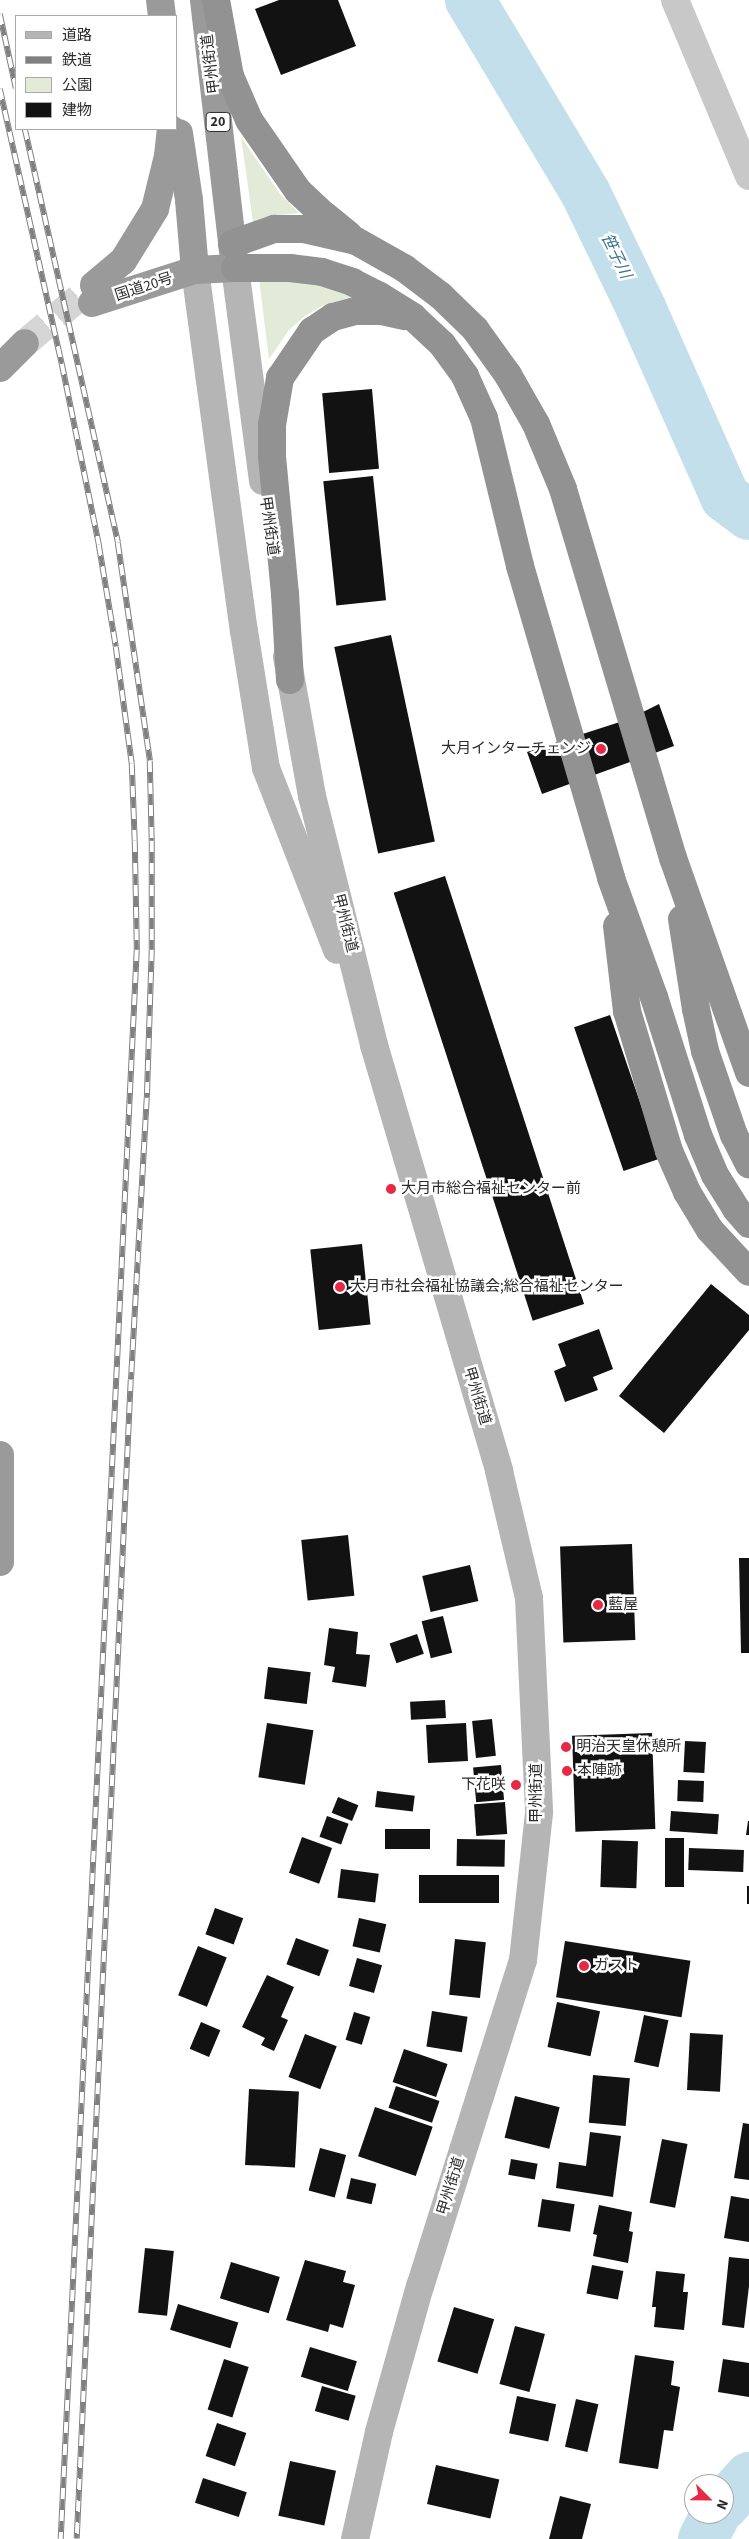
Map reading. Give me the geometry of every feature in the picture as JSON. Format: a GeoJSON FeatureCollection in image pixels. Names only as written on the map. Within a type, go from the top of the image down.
{"type":"FeatureCollection","features":[{"type":"Feature","properties":{"kind":"highway"},"geometry":{"type":"LineString","coordinates":[[160,0],[162,15]]}},
{"type":"Feature","properties":{"kind":"highway","name":"甲州街道"},"geometry":{"type":"LineString","coordinates":[[204,0],[233,256]]}},
{"type":"Feature","properties":{"kind":"highway"},"geometry":{"type":"LineString","coordinates":[[216,0],[230,76],[249,120],[298,190],[324,215],[356,241],[404,268],[441,296],[475,329],[508,375],[536,424],[563,489],[629,719],[673,858],[749,1073]]}},
{"type":"Feature","properties":{"kind":"highway","name":"甲州街道"},"geometry":{"type":"LineString","coordinates":[[178,126],[189,200],[195,270]]}},
{"type":"Feature","properties":{"kind":"highway","name":"国道20号"},"geometry":{"type":"LineString","coordinates":[[171,130],[168,156],[155,209],[123,261],[93,294],[195,270],[233,256]]}},
{"type":"Feature","properties":{"kind":"highway"},"geometry":{"type":"LineString","coordinates":[[233,256],[274,229],[304,229],[356,241]]}},
{"type":"Feature","properties":{"kind":"highway"},"geometry":{"type":"LineString","coordinates":[[233,256],[290,268],[322,272],[352,282],[380,296],[413,318],[442,344],[465,376],[484,418],[520,566],[611,878],[654,997],[698,1135],[715,1175],[736,1209],[749,1224]]}},
{"type":"Feature","properties":{"kind":"highway"},"geometry":{"type":"LineString","coordinates":[[290,680],[285,594],[272,456],[272,425],[280,378],[312,331],[332,317],[356,311],[382,311],[413,318]]}},
{"type":"Feature","properties":{"kind":"highway"},"geometry":{"type":"LineString","coordinates":[[0,368],[25,343]]}},
{"type":"Feature","properties":{"kind":"highway"},"geometry":{"type":"LineString","coordinates":[[673,858],[736,997],[749,1031]]}},
{"type":"Feature","properties":{"kind":"highway"},"geometry":{"type":"LineString","coordinates":[[673,858],[696,1009],[705,1051],[734,1135],[749,1164]]}},
{"type":"Feature","properties":{"kind":"highway"},"geometry":{"type":"LineString","coordinates":[[611,878],[628,1011],[669,1150],[687,1192],[710,1230],[749,1272]]}},
{"type":"Feature","properties":{"kind":"highway"},"geometry":{"type":"LineString","coordinates":[[0,1455],[0,1562]]}},
{"type":"Feature","properties":{"kind":"main road","name":"甲州街道"},"geometry":{"type":"LineString","coordinates":[[233,256],[290,680],[312,796],[374,1045],[499,1471],[530,1598],[539,1813],[524,1960],[420,2286],[379,2432],[355,2539]]}},
{"type":"Feature","properties":{"kind":"main road","name":"甲州街道"},"geometry":{"type":"LineString","coordinates":[[195,270],[244,631],[266,768],[374,1045]]}},
{"type":"Feature","properties":{"kind":"street"},"geometry":{"type":"LineString","coordinates":[[675,0],[749,176]]}},
{"type":"Feature","properties":{"kind":"green space"},"geometry":{"type":"Polygon","coordinates":[[[241,137],[280,194],[299,213],[269,216],[253,222],[241,137]]]}},
{"type":"Feature","properties":{"kind":"green space"},"geometry":{"type":"Polygon","coordinates":[[[259,279],[316,283],[351,293],[352,297],[322,306],[305,316],[289,330],[269,359],[259,279]]]}},
{"type":"Feature","properties":{"kind":"building"},"geometry":{"type":"Polygon","coordinates":[[[279,0],[338,0],[356,46],[281,75],[255,9],[279,0]]]}},
{"type":"Feature","properties":{"kind":"building"},"geometry":{"type":"Polygon","coordinates":[[[372,389],[379,469],[329,473],[322,393],[372,389]]]}},
{"type":"Feature","properties":{"kind":"building"},"geometry":{"type":"Polygon","coordinates":[[[373,476],[386,600],[336,606],[323,481],[373,476]]]}},
{"type":"Feature","properties":{"kind":"building"},"geometry":{"type":"Polygon","coordinates":[[[391,635],[435,841],[378,853],[334,647],[391,635]]]}},
{"type":"Feature","properties":{"kind":"building","name":"大月インターチェンジ"},"geometry":{"type":"Polygon","coordinates":[[[659,704],[674,746],[542,794],[527,752],[629,719],[659,704]]]}},
{"type":"Feature","properties":{"kind":"building"},"geometry":{"type":"Polygon","coordinates":[[[445,876],[584,1304],[533,1321],[394,893],[445,876]]]}},
{"type":"Feature","properties":{"kind":"building"},"geometry":{"type":"Polygon","coordinates":[[[610,1015],[659,1159],[624,1171],[574,1027],[610,1015]]]}},
{"type":"Feature","properties":{"kind":"building","name":"大月市社会福祉協議会;総合福祉センター"},"geometry":{"type":"Polygon","coordinates":[[[362,1244],[370,1325],[319,1330],[310,1249],[362,1244]]]}},
{"type":"Feature","properties":{"kind":"building"},"geometry":{"type":"Polygon","coordinates":[[[711,1284],[749,1315],[749,1330],[664,1433],[619,1396],[711,1284]]]}},
{"type":"Feature","properties":{"kind":"building"},"geometry":{"type":"Polygon","coordinates":[[[599,1329],[613,1369],[593,1377],[598,1390],[565,1402],[554,1371],[566,1366],[558,1344],[599,1329]]]}},
{"type":"Feature","properties":{"kind":"building"},"geometry":{"type":"Polygon","coordinates":[[[348,1535],[354,1596],[308,1601],[301,1540],[348,1535]]]}},
{"type":"Feature","properties":{"kind":"building"},"geometry":{"type":"Polygon","coordinates":[[[632,1544],[635,1640],[563,1642],[560,1547],[632,1544]]]}},
{"type":"Feature","properties":{"kind":"building"},"geometry":{"type":"Polygon","coordinates":[[[739,1558],[749,1558],[749,1653],[741,1653],[739,1558]]]}},
{"type":"Feature","properties":{"kind":"building"},"geometry":{"type":"Polygon","coordinates":[[[470,1565],[478,1601],[431,1612],[422,1576],[470,1565]]]}},
{"type":"Feature","properties":{"kind":"building"},"geometry":{"type":"Polygon","coordinates":[[[443,1616],[452,1653],[431,1658],[422,1621],[443,1616]]]}},
{"type":"Feature","properties":{"kind":"building"},"geometry":{"type":"Polygon","coordinates":[[[329,1628],[358,1632],[356,1654],[370,1655],[366,1687],[332,1682],[335,1667],[324,1665],[329,1628]]]}},
{"type":"Feature","properties":{"kind":"building"},"geometry":{"type":"Polygon","coordinates":[[[417,1634],[424,1654],[396,1663],[390,1643],[417,1634]]]}},
{"type":"Feature","properties":{"kind":"building"},"geometry":{"type":"Polygon","coordinates":[[[268,1667],[311,1672],[307,1704],[264,1699],[268,1667]]]}},
{"type":"Feature","properties":{"kind":"building"},"geometry":{"type":"Polygon","coordinates":[[[445,1700],[446,1718],[411,1720],[410,1702],[445,1700]]]}},
{"type":"Feature","properties":{"kind":"building"},"geometry":{"type":"Polygon","coordinates":[[[492,1719],[496,1756],[476,1758],[472,1721],[492,1719]]]}},
{"type":"Feature","properties":{"kind":"building"},"geometry":{"type":"Polygon","coordinates":[[[267,1723],[313,1730],[305,1785],[258,1777],[267,1723]]]}},
{"type":"Feature","properties":{"kind":"building"},"geometry":{"type":"Polygon","coordinates":[[[466,1723],[468,1761],[428,1763],[426,1725],[466,1723]]]}},
{"type":"Feature","properties":{"kind":"building"},"geometry":{"type":"Polygon","coordinates":[[[652,1733],[655,1829],[575,1832],[572,1736],[652,1733]]]}},
{"type":"Feature","properties":{"kind":"building"},"geometry":{"type":"Polygon","coordinates":[[[685,1741],[706,1742],[704,1773],[683,1772],[685,1741]]]}},
{"type":"Feature","properties":{"kind":"building"},"geometry":{"type":"Polygon","coordinates":[[[501,1765],[504,1800],[476,1802],[473,1767],[501,1765]]]}},
{"type":"Feature","properties":{"kind":"building"},"geometry":{"type":"Polygon","coordinates":[[[678,1780],[704,1781],[703,1802],[677,1801],[678,1780]]]}},
{"type":"Feature","properties":{"kind":"building"},"geometry":{"type":"Polygon","coordinates":[[[377,1791],[415,1796],[413,1812],[375,1807],[377,1791]]]}},
{"type":"Feature","properties":{"kind":"building"},"geometry":{"type":"Polygon","coordinates":[[[338,1797],[358,1805],[352,1821],[332,1813],[338,1797]]]}},
{"type":"Feature","properties":{"kind":"building"},"geometry":{"type":"Polygon","coordinates":[[[505,1802],[507,1834],[476,1836],[474,1804],[505,1802]]]}},
{"type":"Feature","properties":{"kind":"building"},"geometry":{"type":"Polygon","coordinates":[[[671,1811],[719,1814],[717,1834],[670,1831],[671,1811]]]}},
{"type":"Feature","properties":{"kind":"building"},"geometry":{"type":"Polygon","coordinates":[[[327,1816],[349,1824],[341,1845],[319,1837],[327,1816]]]}},
{"type":"Feature","properties":{"kind":"building"},"geometry":{"type":"Polygon","coordinates":[[[748,1821],[749,1835],[746,1835],[748,1821]]]}},
{"type":"Feature","properties":{"kind":"building"},"geometry":{"type":"Polygon","coordinates":[[[385,1829],[430,1829],[430,1849],[385,1849],[385,1829]]]}},
{"type":"Feature","properties":{"kind":"building"},"geometry":{"type":"Polygon","coordinates":[[[302,1837],[332,1848],[319,1884],[289,1873],[302,1837]]]}},
{"type":"Feature","properties":{"kind":"building"},"geometry":{"type":"Polygon","coordinates":[[[665,1838],[684,1838],[684,1887],[665,1887],[665,1838]]]}},
{"type":"Feature","properties":{"kind":"building"},"geometry":{"type":"Polygon","coordinates":[[[457,1839],[505,1840],[505,1867],[457,1866],[457,1839]]]}},
{"type":"Feature","properties":{"kind":"building"},"geometry":{"type":"Polygon","coordinates":[[[602,1840],[638,1841],[636,1888],[600,1887],[602,1840]]]}},
{"type":"Feature","properties":{"kind":"building"},"geometry":{"type":"Polygon","coordinates":[[[689,1848],[744,1850],[743,1872],[688,1870],[689,1848]]]}},
{"type":"Feature","properties":{"kind":"building"},"geometry":{"type":"Polygon","coordinates":[[[341,1869],[379,1874],[375,1902],[337,1898],[341,1869]]]}},
{"type":"Feature","properties":{"kind":"building"},"geometry":{"type":"Polygon","coordinates":[[[419,1875],[499,1875],[499,1903],[419,1903],[419,1875]]]}},
{"type":"Feature","properties":{"kind":"building"},"geometry":{"type":"Polygon","coordinates":[[[747,1886],[749,1886],[749,1904],[747,1904],[747,1886]]]}},
{"type":"Feature","properties":{"kind":"building"},"geometry":{"type":"Polygon","coordinates":[[[215,1908],[243,1918],[234,1945],[205,1934],[215,1908]]]}},
{"type":"Feature","properties":{"kind":"building"},"geometry":{"type":"Polygon","coordinates":[[[359,1918],[386,1924],[380,1953],[352,1946],[359,1918]]]}},
{"type":"Feature","properties":{"kind":"building"},"geometry":{"type":"Polygon","coordinates":[[[296,1938],[329,1950],[319,1976],[286,1964],[296,1938]]]}},
{"type":"Feature","properties":{"kind":"building"},"geometry":{"type":"Polygon","coordinates":[[[455,1939],[486,1942],[480,1998],[449,1995],[455,1939]]]}},
{"type":"Feature","properties":{"kind":"building"},"geometry":{"type":"Polygon","coordinates":[[[565,1941],[690,1961],[682,2017],[556,1997],[565,1941]]]}},
{"type":"Feature","properties":{"kind":"building"},"geometry":{"type":"Polygon","coordinates":[[[198,1946],[227,1958],[207,2007],[178,1995],[198,1946]]]}},
{"type":"Feature","properties":{"kind":"building"},"geometry":{"type":"Polygon","coordinates":[[[357,1958],[382,1965],[374,1993],[349,1986],[357,1958]]]}},
{"type":"Feature","properties":{"kind":"building"},"geometry":{"type":"Polygon","coordinates":[[[267,1975],[294,1987],[281,2017],[288,2020],[274,2051],[261,2045],[265,2038],[242,2027],[267,1975]]]}},
{"type":"Feature","properties":{"kind":"building"},"geometry":{"type":"Polygon","coordinates":[[[557,2002],[600,2011],[590,2056],[547,2047],[557,2002]]]}},
{"type":"Feature","properties":{"kind":"building"},"geometry":{"type":"Polygon","coordinates":[[[432,2011],[468,2017],[462,2052],[426,2047],[432,2011]]]}},
{"type":"Feature","properties":{"kind":"building"},"geometry":{"type":"Polygon","coordinates":[[[354,2012],[370,2017],[362,2045],[346,2040],[354,2012]]]}},
{"type":"Feature","properties":{"kind":"building"},"geometry":{"type":"Polygon","coordinates":[[[644,2015],[668,2020],[658,2067],[634,2062],[644,2015]]]}},
{"type":"Feature","properties":{"kind":"building"},"geometry":{"type":"Polygon","coordinates":[[[201,2022],[220,2030],[209,2057],[190,2049],[201,2022]]]}},
{"type":"Feature","properties":{"kind":"building"},"geometry":{"type":"Polygon","coordinates":[[[690,2033],[723,2035],[720,2092],[687,2090],[690,2033]]]}},
{"type":"Feature","properties":{"kind":"building"},"geometry":{"type":"Polygon","coordinates":[[[305,2034],[337,2046],[320,2089],[289,2077],[305,2034]]]}},
{"type":"Feature","properties":{"kind":"building"},"geometry":{"type":"Polygon","coordinates":[[[404,2049],[447,2064],[436,2097],[393,2082],[404,2049]]]}},
{"type":"Feature","properties":{"kind":"building"},"geometry":{"type":"Polygon","coordinates":[[[593,2075],[630,2078],[626,2126],[589,2123],[593,2075]]]}},
{"type":"Feature","properties":{"kind":"building"},"geometry":{"type":"Polygon","coordinates":[[[396,2086],[439,2101],[432,2123],[389,2108],[396,2086]]]}},
{"type":"Feature","properties":{"kind":"building"},"geometry":{"type":"Polygon","coordinates":[[[249,2089],[299,2092],[295,2168],[245,2165],[249,2089]]]}},
{"type":"Feature","properties":{"kind":"building"},"geometry":{"type":"Polygon","coordinates":[[[515,2096],[560,2107],[549,2149],[505,2138],[515,2096]]]}},
{"type":"Feature","properties":{"kind":"building"},"geometry":{"type":"Polygon","coordinates":[[[375,2107],[433,2127],[416,2176],[358,2156],[375,2107]]]}},
{"type":"Feature","properties":{"kind":"building"},"geometry":{"type":"Polygon","coordinates":[[[743,2123],[749,2124],[749,2180],[734,2178],[743,2123]]]}},
{"type":"Feature","properties":{"kind":"building"},"geometry":{"type":"Polygon","coordinates":[[[590,2132],[621,2136],[613,2197],[556,2188],[559,2162],[586,2166],[590,2132]]]}},
{"type":"Feature","properties":{"kind":"building"},"geometry":{"type":"Polygon","coordinates":[[[662,2139],[688,2144],[675,2208],[650,2203],[662,2139]]]}},
{"type":"Feature","properties":{"kind":"building"},"geometry":{"type":"Polygon","coordinates":[[[320,2148],[346,2155],[335,2197],[309,2191],[320,2148]]]}},
{"type":"Feature","properties":{"kind":"building"},"geometry":{"type":"Polygon","coordinates":[[[511,2159],[538,2164],[535,2179],[508,2175],[511,2159]]]}},
{"type":"Feature","properties":{"kind":"building"},"geometry":{"type":"Polygon","coordinates":[[[351,2178],[376,2184],[372,2204],[346,2198],[351,2178]]]}},
{"type":"Feature","properties":{"kind":"building"},"geometry":{"type":"Polygon","coordinates":[[[731,2196],[749,2199],[749,2242],[724,2238],[731,2196]]]}},
{"type":"Feature","properties":{"kind":"building"},"geometry":{"type":"Polygon","coordinates":[[[542,2199],[575,2204],[570,2232],[538,2227],[542,2199]]]}},
{"type":"Feature","properties":{"kind":"building"},"geometry":{"type":"Polygon","coordinates":[[[599,2205],[632,2212],[629,2231],[633,2232],[628,2263],[593,2256],[597,2235],[593,2234],[599,2205]]]}},
{"type":"Feature","properties":{"kind":"building"},"geometry":{"type":"Polygon","coordinates":[[[145,2248],[174,2251],[167,2316],[138,2313],[145,2248]]]}},
{"type":"Feature","properties":{"kind":"building"},"geometry":{"type":"Polygon","coordinates":[[[729,2257],[749,2259],[749,2286],[744,2328],[722,2325],[729,2257]]]}},
{"type":"Feature","properties":{"kind":"building"},"geometry":{"type":"Polygon","coordinates":[[[305,2260],[346,2271],[343,2282],[355,2285],[343,2328],[330,2324],[328,2332],[286,2320],[305,2260]]]}},
{"type":"Feature","properties":{"kind":"building"},"geometry":{"type":"Polygon","coordinates":[[[231,2262],[280,2277],[269,2313],[220,2298],[231,2262]]]}},
{"type":"Feature","properties":{"kind":"building"},"geometry":{"type":"Polygon","coordinates":[[[592,2265],[623,2271],[618,2300],[586,2293],[592,2265]]]}},
{"type":"Feature","properties":{"kind":"building"},"geometry":{"type":"Polygon","coordinates":[[[656,2271],[685,2274],[683,2292],[688,2292],[684,2330],[654,2327],[656,2307],[652,2307],[656,2271]]]}},
{"type":"Feature","properties":{"kind":"building"},"geometry":{"type":"Polygon","coordinates":[[[178,2304],[238,2322],[230,2348],[170,2330],[178,2304]]]}},
{"type":"Feature","properties":{"kind":"building"},"geometry":{"type":"Polygon","coordinates":[[[454,2307],[494,2319],[477,2374],[437,2362],[454,2307]]]}},
{"type":"Feature","properties":{"kind":"building"},"geometry":{"type":"Polygon","coordinates":[[[515,2326],[545,2334],[529,2392],[499,2384],[515,2326]]]}},
{"type":"Feature","properties":{"kind":"building"},"geometry":{"type":"Polygon","coordinates":[[[310,2347],[357,2361],[348,2391],[301,2377],[310,2347]]]}},
{"type":"Feature","properties":{"kind":"building"},"geometry":{"type":"Polygon","coordinates":[[[635,2355],[674,2361],[671,2385],[680,2387],[673,2431],[664,2430],[658,2469],[619,2463],[635,2355]]]}},
{"type":"Feature","properties":{"kind":"building"},"geometry":{"type":"Polygon","coordinates":[[[224,2359],[249,2367],[232,2417],[208,2409],[224,2359]]]}},
{"type":"Feature","properties":{"kind":"building"},"geometry":{"type":"Polygon","coordinates":[[[723,2359],[749,2363],[749,2397],[718,2392],[723,2359]]]}},
{"type":"Feature","properties":{"kind":"building"},"geometry":{"type":"Polygon","coordinates":[[[322,2386],[356,2396],[348,2421],[315,2411],[322,2386]]]}},
{"type":"Feature","properties":{"kind":"building"},"geometry":{"type":"Polygon","coordinates":[[[517,2396],[556,2404],[548,2441],[509,2433],[517,2396]]]}},
{"type":"Feature","properties":{"kind":"building"},"geometry":{"type":"Polygon","coordinates":[[[576,2399],[598,2404],[587,2452],[565,2447],[576,2399]]]}},
{"type":"Feature","properties":{"kind":"building"},"geometry":{"type":"Polygon","coordinates":[[[217,2423],[246,2433],[235,2466],[206,2456],[217,2423]]]}},
{"type":"Feature","properties":{"kind":"building"},"geometry":{"type":"Polygon","coordinates":[[[290,2461],[336,2471],[324,2526],[278,2516],[290,2461]]]}},
{"type":"Feature","properties":{"kind":"building"},"geometry":{"type":"Polygon","coordinates":[[[436,2465],[499,2480],[490,2519],[427,2504],[436,2465]]]}},
{"type":"Feature","properties":{"kind":"building"},"geometry":{"type":"Polygon","coordinates":[[[203,2478],[247,2492],[239,2517],[195,2503],[203,2478]]]}},
{"type":"Feature","properties":{"kind":"building"},"geometry":{"type":"Polygon","coordinates":[[[560,2496],[591,2504],[582,2539],[549,2539],[560,2496]]]}},
{"type":"Feature","properties":{"kind":"waterway","name":"笹子川"},"geometry":{"type":"LineString","coordinates":[[470,0],[586,194],[641,308],[725,497],[749,515]]}},
{"type":"Feature","properties":{"kind":"waterway","name":"笹子川"},"geometry":{"type":"LineString","coordinates":[[734,2494],[749,2477]]}},
{"type":"Feature","properties":{"kind":"waterway","name":"笹子川"},"geometry":{"type":"LineString","coordinates":[[703,2539],[711,2524]]}},
{"type":"Feature","properties":{"kind":"tunnel"},"geometry":{"type":"LineString","coordinates":[[25,343],[94,285]]}},
{"type":"Feature","properties":{"kind":"railway"},"geometry":{"type":"LineString","coordinates":[[0,14],[15,83]]}},
{"type":"Feature","properties":{"kind":"railway"},"geometry":{"type":"LineString","coordinates":[[0,89],[62,364],[99,545],[116,647],[132,764],[135,841],[137,950],[61,2539]]}},
{"type":"Feature","properties":{"kind":"railway"},"geometry":{"type":"LineString","coordinates":[[25,130],[118,543],[150,761],[152,841],[152,950],[147,1098],[131,1380],[77,2539]]}},
{"type":"Feature","properties":{"kind":"place","name":"大月インターチェンジ"},"geometry":{"type":"Point","coordinates":[601,749]}},
{"type":"Feature","properties":{"kind":"place","name":"大月市総合福祉センター前"},"geometry":{"type":"Point","coordinates":[391,1189]}},
{"type":"Feature","properties":{"kind":"place","name":"大月市社会福祉協議会;総合福祉センター"},"geometry":{"type":"Point","coordinates":[340,1287]}},
{"type":"Feature","properties":{"kind":"place","name":"藍屋"},"geometry":{"type":"Point","coordinates":[598,1605]}},
{"type":"Feature","properties":{"kind":"place","name":"明治天皇休憩所"},"geometry":{"type":"Point","coordinates":[566,1747]}},
{"type":"Feature","properties":{"kind":"place","name":"本陣跡"},"geometry":{"type":"Point","coordinates":[567,1771]}},
{"type":"Feature","properties":{"kind":"place","name":"下花咲"},"geometry":{"type":"Point","coordinates":[516,1785]}},
{"type":"Feature","properties":{"kind":"place","name":"ガスト"},"geometry":{"type":"Point","coordinates":[584,1966]}}]}
